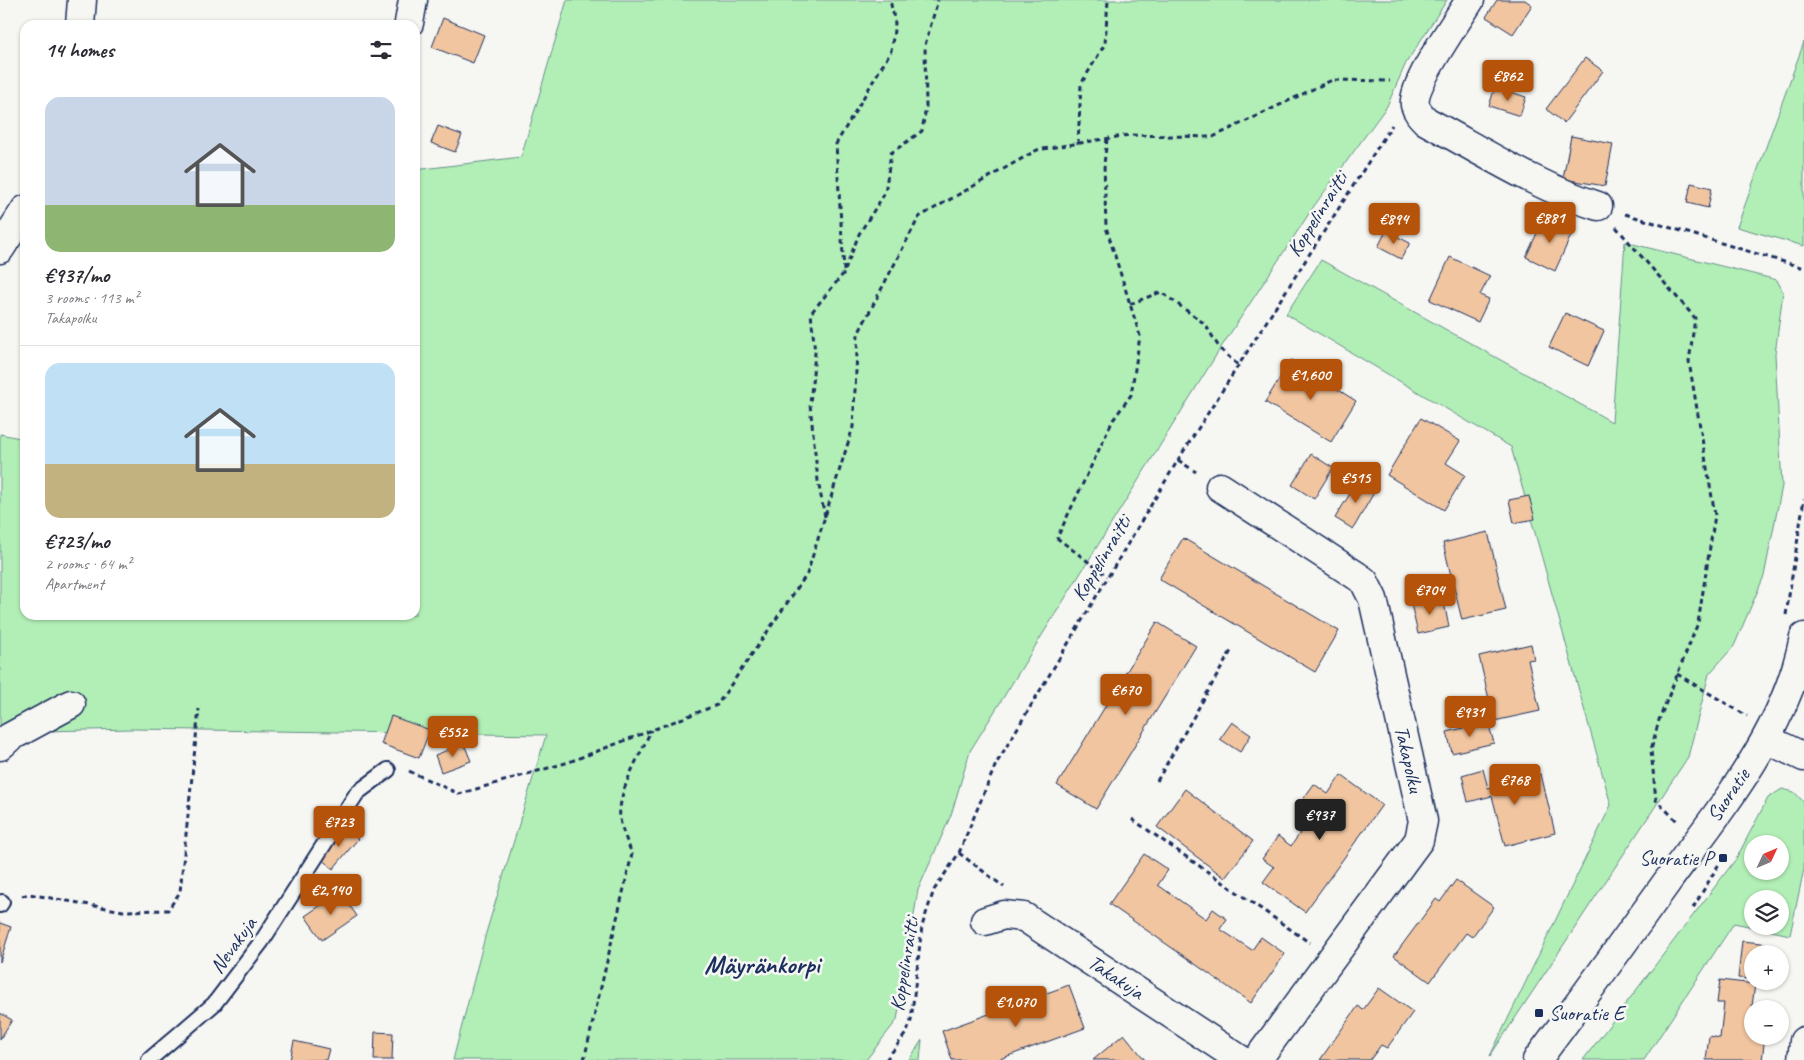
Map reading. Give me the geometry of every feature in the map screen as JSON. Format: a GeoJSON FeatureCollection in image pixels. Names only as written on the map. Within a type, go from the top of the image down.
{"type":"FeatureCollection","features":[{"type":"Feature","properties":{"kind":"street"},"geometry":{"type":"LineString","coordinates":[[80,20],[82,0]]}},
{"type":"Feature","properties":{"kind":"street"},"geometry":{"type":"LineString","coordinates":[[1470,0],[1417,92],[1419,113],[1434,125],[1537,182],[1571,197],[1598,206]]}},
{"type":"Feature","properties":{"kind":"street"},"geometry":{"type":"LineString","coordinates":[[0,249],[20,218]]}},
{"type":"Feature","properties":{"kind":"street","name":"Takapolku"},"geometry":{"type":"LineString","coordinates":[[1220,487],[1364,581],[1373,599],[1423,821],[1418,840],[1257,1060]]}},
{"type":"Feature","properties":{"kind":"street","name":"Suoratie"},"geometry":{"type":"LineString","coordinates":[[1537,1060],[1691,848],[1759,729],[1787,698],[1795,628]]}},
{"type":"Feature","properties":{"kind":"street"},"geometry":{"type":"LineString","coordinates":[[0,746],[10,737],[71,704]]}},
{"type":"Feature","properties":{"kind":"street"},"geometry":{"type":"LineString","coordinates":[[1759,729],[1804,757]]}},
{"type":"Feature","properties":{"kind":"street"},"geometry":{"type":"LineString","coordinates":[[985,921],[1004,915],[1024,917]]}},
{"type":"Feature","properties":{"kind":"street","name":"Takakuja"},"geometry":{"type":"LineString","coordinates":[[1024,917],[1241,1060]]}},
{"type":"Feature","properties":{"kind":"street"},"geometry":{"type":"LineString","coordinates":[[1802,1060],[1804,1041]]}},
{"type":"Feature","properties":{"kind":"lane","name":"Nevakuja"},"geometry":{"type":"LineString","coordinates":[[149,1060],[214,1004],[262,941],[357,793],[388,770]]}},
{"type":"Feature","properties":{"kind":"path"},"geometry":{"type":"LineString","coordinates":[[844,273],[836,144],[892,51],[895,24],[890,0]]}},
{"type":"Feature","properties":{"kind":"path"},"geometry":{"type":"LineString","coordinates":[[825,517],[818,481],[810,404],[815,353],[810,313],[844,273],[859,234],[885,193],[891,153],[922,130],[926,107],[925,44],[938,0]]}},
{"type":"Feature","properties":{"kind":"path"},"geometry":{"type":"LineString","coordinates":[[1078,144],[1081,84],[1105,44],[1108,0]]}},
{"type":"Feature","properties":{"kind":"path"},"geometry":{"type":"LineString","coordinates":[[388,770],[412,772],[459,794],[569,762],[717,705],[807,574],[853,427],[858,334],[919,217],[1037,150],[1129,136],[1213,137],[1332,80],[1417,92]]}},
{"type":"Feature","properties":{"kind":"path","name":"Koppelinraitti"},"geometry":{"type":"LineString","coordinates":[[886,1060],[908,1032],[912,1021],[922,926],[934,890],[959,852],[996,764],[1107,576],[1238,366],[1391,126],[1417,92]]}},
{"type":"Feature","properties":{"kind":"path"},"geometry":{"type":"LineString","coordinates":[[1106,139],[1104,164],[1106,226],[1140,336],[1132,395],[1113,420],[1057,538],[1107,576]]}},
{"type":"Feature","properties":{"kind":"path"},"geometry":{"type":"LineString","coordinates":[[1598,206],[1804,268]]}},
{"type":"Feature","properties":{"kind":"path"},"geometry":{"type":"LineString","coordinates":[[1598,206],[1695,318],[1689,362],[1715,515],[1698,623],[1659,720],[1651,750],[1656,800],[1681,825],[1686,817]]}},
{"type":"Feature","properties":{"kind":"path"},"geometry":{"type":"LineString","coordinates":[[1130,304],[1161,292],[1205,324],[1220,349],[1238,366]]}},
{"type":"Feature","properties":{"kind":"path"},"geometry":{"type":"LineString","coordinates":[[1795,628],[1804,499]]}},
{"type":"Feature","properties":{"kind":"path"},"geometry":{"type":"LineString","coordinates":[[1157,781],[1231,651]]}},
{"type":"Feature","properties":{"kind":"path"},"geometry":{"type":"LineString","coordinates":[[1677,674],[1759,729]]}},
{"type":"Feature","properties":{"kind":"path"},"geometry":{"type":"LineString","coordinates":[[1,904],[29,894],[123,911],[168,910],[180,892],[198,709]]}},
{"type":"Feature","properties":{"kind":"path"},"geometry":{"type":"LineString","coordinates":[[584,1060],[632,854],[621,825],[620,809],[629,781],[651,730]]}},
{"type":"Feature","properties":{"kind":"path"},"geometry":{"type":"LineString","coordinates":[[1132,819],[1331,958]]}},
{"type":"Feature","properties":{"kind":"path"},"geometry":{"type":"LineString","coordinates":[[959,852],[1001,884],[1011,895],[1024,917]]}},
{"type":"Feature","properties":{"kind":"green space"},"geometry":{"type":"Polygon","coordinates":[[[567,0],[1447,0],[1406,63],[1387,106],[1314,206],[1220,349],[970,751],[951,815],[918,890],[897,1020],[866,1060],[453,1060],[486,933],[546,735],[132,729],[0,732],[0,434],[20,438],[20,620],[420,620],[420,169],[521,157],[567,0]]]}},
{"type":"Feature","properties":{"kind":"green space"},"geometry":{"type":"Polygon","coordinates":[[[1804,42],[1804,246],[1737,227],[1804,42]]]}},
{"type":"Feature","properties":{"kind":"green space"},"geometry":{"type":"Polygon","coordinates":[[[1625,242],[1777,280],[1783,292],[1775,354],[1782,486],[1764,576],[1734,646],[1709,674],[1688,757],[1490,1056],[1611,805],[1511,447],[1286,314],[1321,260],[1612,422],[1625,242]]]}},
{"type":"Feature","properties":{"kind":"green space"},"geometry":{"type":"Polygon","coordinates":[[[1782,789],[1794,792],[1804,802],[1804,869],[1790,935],[1789,890],[1744,890],[1744,925],[1734,923],[1644,1060],[1583,1060],[1736,859],[1744,844],[1744,880],[1789,880],[1789,835],[1749,835],[1768,798],[1782,789]]]}},
{"type":"Feature","properties":{"kind":"green space"},"geometry":{"type":"Polygon","coordinates":[[[922,1040],[920,1060],[909,1060],[922,1040]]]}},
{"type":"Feature","properties":{"kind":"building"},"geometry":{"type":"Polygon","coordinates":[[[1497,0],[1525,0],[1532,5],[1513,34],[1486,17],[1497,0]]]}},
{"type":"Feature","properties":{"kind":"building"},"geometry":{"type":"Polygon","coordinates":[[[443,18],[484,35],[473,63],[432,47],[443,18]]]}},
{"type":"Feature","properties":{"kind":"building"},"geometry":{"type":"Polygon","coordinates":[[[1585,58],[1603,71],[1564,123],[1546,109],[1585,58]]]}},
{"type":"Feature","properties":{"kind":"building"},"geometry":{"type":"Polygon","coordinates":[[[1495,87],[1526,97],[1520,116],[1489,106],[1495,87]]]}},
{"type":"Feature","properties":{"kind":"building"},"geometry":{"type":"Polygon","coordinates":[[[438,126],[462,135],[455,152],[431,143],[438,126]]]}},
{"type":"Feature","properties":{"kind":"building"},"geometry":{"type":"Polygon","coordinates":[[[1571,136],[1613,144],[1605,186],[1563,179],[1571,136]]]}},
{"type":"Feature","properties":{"kind":"building"},"geometry":{"type":"Polygon","coordinates":[[[1691,183],[1712,188],[1708,208],[1687,203],[1691,183]]]}},
{"type":"Feature","properties":{"kind":"building"},"geometry":{"type":"Polygon","coordinates":[[[1544,218],[1573,231],[1555,271],[1526,257],[1544,218]]]}},
{"type":"Feature","properties":{"kind":"building"},"geometry":{"type":"Polygon","coordinates":[[[1386,231],[1410,243],[1401,259],[1378,247],[1386,231]]]}},
{"type":"Feature","properties":{"kind":"building"},"geometry":{"type":"Polygon","coordinates":[[[1450,257],[1490,276],[1480,295],[1489,299],[1478,322],[1430,300],[1450,257]]]}},
{"type":"Feature","properties":{"kind":"building"},"geometry":{"type":"Polygon","coordinates":[[[1565,313],[1604,331],[1588,366],[1549,347],[1565,313]]]}},
{"type":"Feature","properties":{"kind":"building"},"geometry":{"type":"Polygon","coordinates":[[[1291,360],[1356,401],[1331,442],[1265,402],[1291,360]]]}},
{"type":"Feature","properties":{"kind":"building"},"geometry":{"type":"Polygon","coordinates":[[[1421,418],[1460,441],[1446,463],[1465,475],[1444,510],[1387,475],[1421,418]]]}},
{"type":"Feature","properties":{"kind":"building"},"geometry":{"type":"Polygon","coordinates":[[[1311,454],[1333,468],[1314,499],[1292,485],[1311,454]]]}},
{"type":"Feature","properties":{"kind":"building"},"geometry":{"type":"Polygon","coordinates":[[[1359,479],[1376,489],[1353,529],[1335,518],[1359,479]]]}},
{"type":"Feature","properties":{"kind":"building"},"geometry":{"type":"Polygon","coordinates":[[[1529,496],[1535,519],[1514,523],[1509,500],[1529,496]]]}},
{"type":"Feature","properties":{"kind":"building"},"geometry":{"type":"Polygon","coordinates":[[[1488,532],[1506,610],[1462,620],[1443,543],[1488,532]]]}},
{"type":"Feature","properties":{"kind":"building"},"geometry":{"type":"Polygon","coordinates":[[[1183,538],[1339,631],[1315,672],[1159,579],[1183,538]]]}},
{"type":"Feature","properties":{"kind":"building"},"geometry":{"type":"Polygon","coordinates":[[[1443,598],[1449,627],[1418,634],[1411,604],[1443,598]]]}},
{"type":"Feature","properties":{"kind":"building"},"geometry":{"type":"Polygon","coordinates":[[[1157,622],[1196,646],[1096,809],[1057,785],[1157,622]]]}},
{"type":"Feature","properties":{"kind":"building"},"geometry":{"type":"Polygon","coordinates":[[[1531,644],[1534,659],[1528,660],[1540,711],[1494,721],[1479,656],[1531,644]]]}},
{"type":"Feature","properties":{"kind":"building"},"geometry":{"type":"Polygon","coordinates":[[[391,716],[430,730],[419,758],[381,744],[391,716]]]}},
{"type":"Feature","properties":{"kind":"building"},"geometry":{"type":"Polygon","coordinates":[[[1232,722],[1251,735],[1240,752],[1220,739],[1232,722]]]}},
{"type":"Feature","properties":{"kind":"building"},"geometry":{"type":"Polygon","coordinates":[[[1488,722],[1494,743],[1452,753],[1447,732],[1488,722]]]}},
{"type":"Feature","properties":{"kind":"building"},"geometry":{"type":"Polygon","coordinates":[[[464,744],[471,761],[441,772],[435,755],[464,744]]]}},
{"type":"Feature","properties":{"kind":"building"},"geometry":{"type":"Polygon","coordinates":[[[1483,769],[1488,788],[1541,774],[1555,833],[1505,846],[1492,796],[1468,802],[1462,775],[1483,769]]]}},
{"type":"Feature","properties":{"kind":"building"},"geometry":{"type":"Polygon","coordinates":[[[1341,775],[1382,805],[1305,912],[1263,882],[1274,867],[1262,859],[1278,836],[1291,846],[1310,819],[1296,809],[1314,784],[1328,794],[1341,775]]]}},
{"type":"Feature","properties":{"kind":"building"},"geometry":{"type":"Polygon","coordinates":[[[1185,789],[1253,841],[1225,878],[1157,827],[1185,789]]]}},
{"type":"Feature","properties":{"kind":"building"},"geometry":{"type":"Polygon","coordinates":[[[344,827],[358,839],[333,869],[320,858],[344,827]]]}},
{"type":"Feature","properties":{"kind":"building"},"geometry":{"type":"Polygon","coordinates":[[[1144,854],[1168,870],[1158,885],[1206,919],[1213,909],[1227,919],[1220,929],[1252,950],[1261,937],[1285,954],[1251,1003],[1109,904],[1144,854]]]}},
{"type":"Feature","properties":{"kind":"building"},"geometry":{"type":"Polygon","coordinates":[[[1456,880],[1494,907],[1472,937],[1466,933],[1430,982],[1394,956],[1436,899],[1440,902],[1456,880]]]}},
{"type":"Feature","properties":{"kind":"building"},"geometry":{"type":"Polygon","coordinates":[[[340,892],[357,916],[322,940],[305,916],[340,892]]]}},
{"type":"Feature","properties":{"kind":"building"},"geometry":{"type":"Polygon","coordinates":[[[0,923],[11,927],[0,962],[0,923]]]}},
{"type":"Feature","properties":{"kind":"building"},"geometry":{"type":"Polygon","coordinates":[[[1742,941],[1771,944],[1744,945],[1744,978],[1738,978],[1742,941]]]}},
{"type":"Feature","properties":{"kind":"building"},"geometry":{"type":"Polygon","coordinates":[[[1720,980],[1744,983],[1744,990],[1754,990],[1753,1000],[1744,1000],[1744,1045],[1764,1045],[1762,1060],[1706,1060],[1709,1036],[1720,1038],[1724,1003],[1717,1003],[1720,980]]]}},
{"type":"Feature","properties":{"kind":"building"},"geometry":{"type":"Polygon","coordinates":[[[1069,985],[1085,1028],[997,1060],[952,1060],[942,1031],[1069,985]]]}},
{"type":"Feature","properties":{"kind":"building"},"geometry":{"type":"Polygon","coordinates":[[[1379,988],[1413,1012],[1387,1048],[1381,1045],[1370,1060],[1320,1060],[1358,1006],[1363,1010],[1379,988]]]}},
{"type":"Feature","properties":{"kind":"building"},"geometry":{"type":"Polygon","coordinates":[[[0,1013],[12,1020],[0,1039],[0,1013]]]}},
{"type":"Feature","properties":{"kind":"building"},"geometry":{"type":"Polygon","coordinates":[[[375,1032],[393,1033],[392,1060],[374,1060],[375,1032]]]}},
{"type":"Feature","properties":{"kind":"building"},"geometry":{"type":"Polygon","coordinates":[[[1124,1034],[1145,1060],[1093,1060],[1124,1034]]]}},
{"type":"Feature","properties":{"kind":"building"},"geometry":{"type":"Polygon","coordinates":[[[294,1041],[329,1049],[326,1060],[290,1060],[294,1041]]]}},
{"type":"Feature","properties":{"kind":"place","name":"Suoratie P"},"geometry":{"type":"Point","coordinates":[1723,858]}},
{"type":"Feature","properties":{"kind":"place","name":"Suoratie E"},"geometry":{"type":"Point","coordinates":[1539,1013]}},
{"type":"Feature","properties":{"kind":"district","name":"Mäyränkorpi"},"geometry":{"type":"Point","coordinates":[762,964]}}]}
